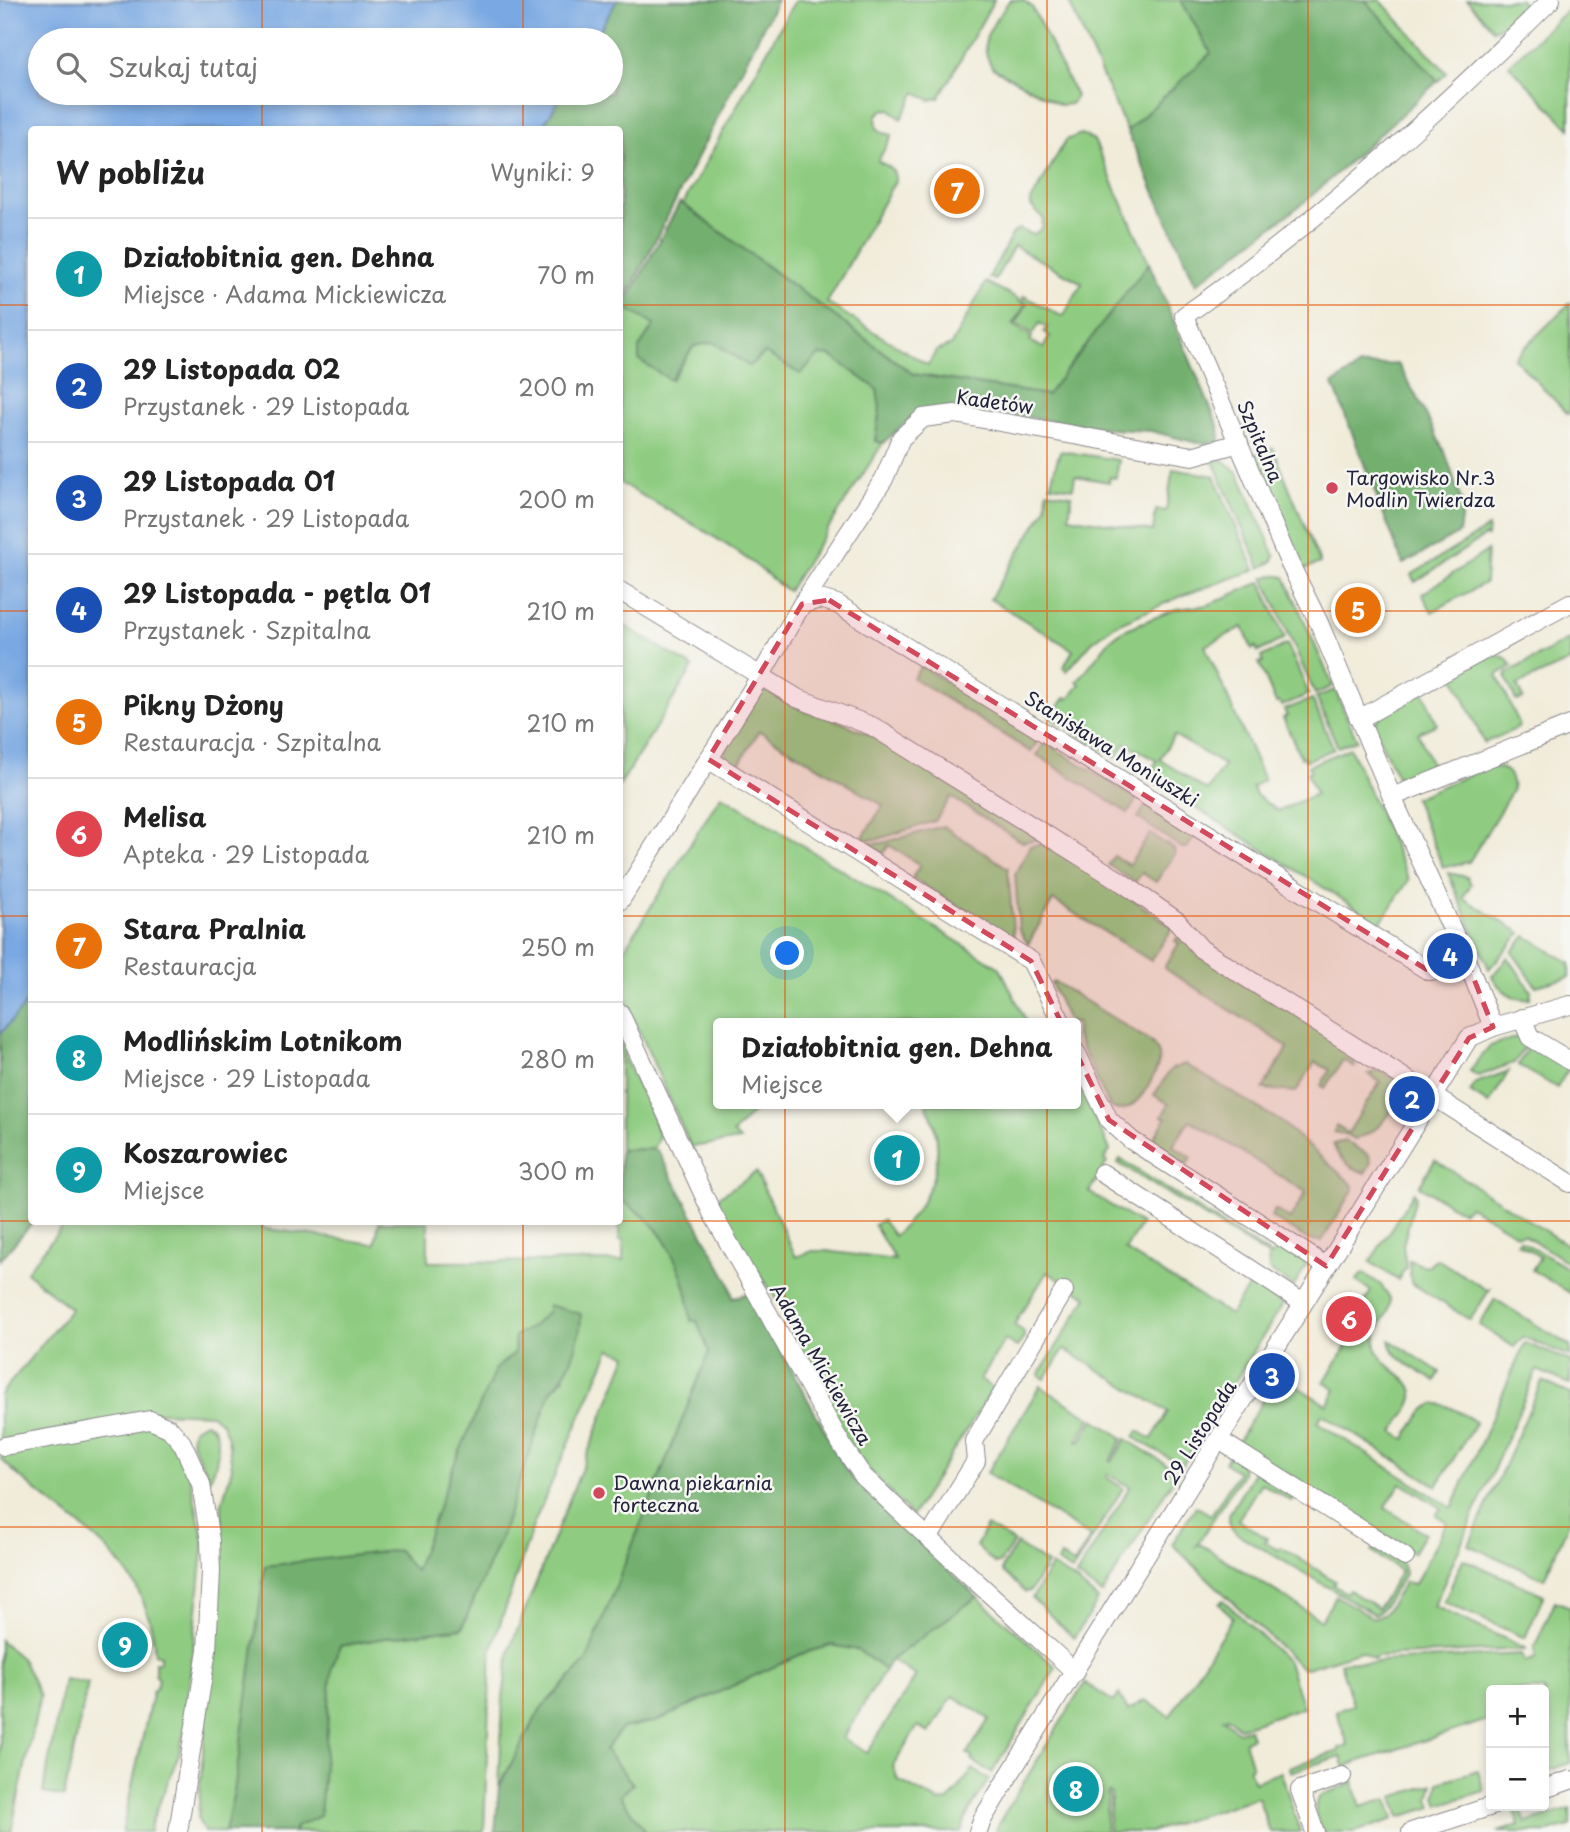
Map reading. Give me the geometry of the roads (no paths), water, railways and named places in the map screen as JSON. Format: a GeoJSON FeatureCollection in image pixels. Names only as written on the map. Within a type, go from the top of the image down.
{"type":"FeatureCollection","features":[{"type":"Feature","properties":{"kind":"street","name":"Szpitalna"},"geometry":{"type":"LineString","coordinates":[[1493,1027],[1184,316],[1248,271],[1353,185],[1546,2]]}},
{"type":"Feature","properties":{"kind":"street","name":"Kadetów"},"geometry":{"type":"LineString","coordinates":[[802,604],[884,478],[901,438],[923,418],[955,414],[1192,456],[1239,443]]}},
{"type":"Feature","properties":{"kind":"street"},"geometry":{"type":"LineString","coordinates":[[623,593],[797,698],[872,726],[1120,881],[1177,921],[1201,948],[1444,1104],[1569,1180]]}},
{"type":"Feature","properties":{"kind":"street","name":"Stanisława Moniuszki"},"geometry":{"type":"LineString","coordinates":[[802,604],[820,598],[837,604],[1429,971],[1470,969]]}},
{"type":"Feature","properties":{"kind":"street"},"geometry":{"type":"LineString","coordinates":[[1359,719],[1570,603]]}},
{"type":"Feature","properties":{"kind":"street"},"geometry":{"type":"LineString","coordinates":[[623,896],[761,676],[802,604]]}},
{"type":"Feature","properties":{"kind":"street"},"geometry":{"type":"LineString","coordinates":[[1392,797],[1570,725]]}},
{"type":"Feature","properties":{"kind":"street"},"geometry":{"type":"LineString","coordinates":[[708,759],[1031,961],[1060,1018]]}},
{"type":"Feature","properties":{"kind":"street","name":"29 Listopada"},"geometry":{"type":"LineString","coordinates":[[978,1832],[982,1820],[1469,1038],[1493,1027],[1570,1005]]}},
{"type":"Feature","properties":{"kind":"street"},"geometry":{"type":"LineString","coordinates":[[1522,1018],[1530,1037],[1570,1061]]}},
{"type":"Feature","properties":{"kind":"street","name":"Adama Mickiewicza"},"geometry":{"type":"LineString","coordinates":[[623,1020],[712,1213],[843,1447],[863,1476],[1074,1672]]}},
{"type":"Feature","properties":{"kind":"street"},"geometry":{"type":"LineString","coordinates":[[1081,1063],[1108,1120],[1123,1133],[1326,1266]]}},
{"type":"Feature","properties":{"kind":"street"},"geometry":{"type":"LineString","coordinates":[[1102,1173],[1303,1303]]}},
{"type":"Feature","properties":{"kind":"street"},"geometry":{"type":"LineString","coordinates":[[929,1537],[976,1461],[974,1441],[1064,1291]]}},
{"type":"Feature","properties":{"kind":"street"},"geometry":{"type":"LineString","coordinates":[[4,1446],[150,1420],[169,1428],[182,1443],[201,1484],[210,1541],[207,1650],[178,1832]]}},
{"type":"Feature","properties":{"kind":"street"},"geometry":{"type":"LineString","coordinates":[[1219,1440],[1405,1557]]}},
{"type":"Feature","properties":{"kind":"street"},"geometry":{"type":"LineString","coordinates":[[1315,1832],[1300,1790],[1342,1776]]}},
{"type":"Feature","properties":{"kind":"street"},"geometry":{"type":"LineString","coordinates":[[1549,1787],[1570,1780]]}},
{"type":"Feature","properties":{"kind":"street"},"geometry":{"type":"LineString","coordinates":[[1411,1832],[1486,1808]]}},
{"type":"Feature","properties":{"kind":"water"},"geometry":{"type":"Polygon","coordinates":[[[0,0],[617,0],[601,28],[28,28],[28,105],[556,105],[543,126],[28,126],[28,1002],[0,1034],[0,0]]]}},
{"type":"Feature","properties":{"kind":"place","name":"Stara Pralnia"},"geometry":{"type":"Point","coordinates":[957,191]}},
{"type":"Feature","properties":{"kind":"place","name":"Targowisko Nr.3 Modlin Twierdza"},"geometry":{"type":"Point","coordinates":[1332,488]}},
{"type":"Feature","properties":{"kind":"place","name":"Pikny Dżony"},"geometry":{"type":"Point","coordinates":[1358,610]}},
{"type":"Feature","properties":{"kind":"place","name":"29 Listopada - pętla 01"},"geometry":{"type":"Point","coordinates":[1450,956]}},
{"type":"Feature","properties":{"kind":"place","name":"29 Listopada 02"},"geometry":{"type":"Point","coordinates":[1412,1099]}},
{"type":"Feature","properties":{"kind":"place","name":"Działobitnia gen. Dehna"},"geometry":{"type":"Point","coordinates":[897,1158]}},
{"type":"Feature","properties":{"kind":"place","name":"Melisa"},"geometry":{"type":"Point","coordinates":[1349,1319]}},
{"type":"Feature","properties":{"kind":"place","name":"29 Listopada 01"},"geometry":{"type":"Point","coordinates":[1272,1376]}},
{"type":"Feature","properties":{"kind":"place","name":"Dawna piekarnia forteczna"},"geometry":{"type":"Point","coordinates":[599,1493]}},
{"type":"Feature","properties":{"kind":"place","name":"Koszarowiec"},"geometry":{"type":"Point","coordinates":[125,1645]}},
{"type":"Feature","properties":{"kind":"place","name":"Modlińskim Lotnikom"},"geometry":{"type":"Point","coordinates":[1076,1789]}}]}
